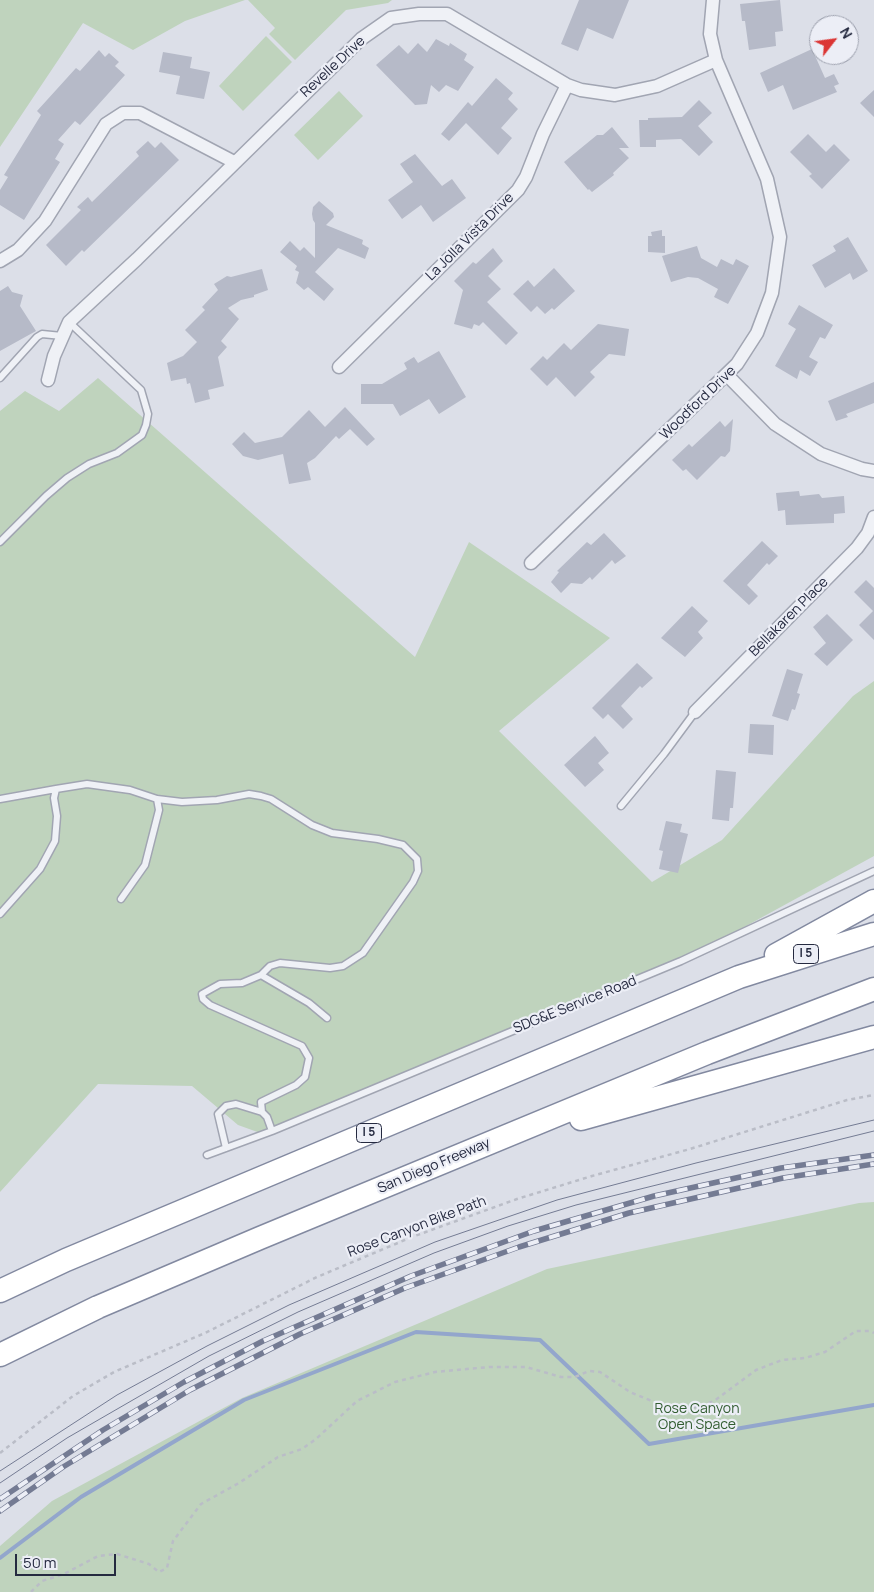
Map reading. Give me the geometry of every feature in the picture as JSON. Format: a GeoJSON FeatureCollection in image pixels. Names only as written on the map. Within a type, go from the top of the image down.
{"type":"FeatureCollection","features":[{"type":"Feature","properties":{"kind":"highway"},"geometry":{"type":"LineString","coordinates":[[739,977],[790,946],[874,901]]}},
{"type":"Feature","properties":{"kind":"highway","name":"I 5"},"geometry":{"type":"LineString","coordinates":[[0,1291],[66,1260],[739,977],[874,934]]}},
{"type":"Feature","properties":{"kind":"highway","name":"San Diego Freeway"},"geometry":{"type":"LineString","coordinates":[[0,1355],[98,1306],[346,1202],[706,1053],[874,989]]}},
{"type":"Feature","properties":{"kind":"highway"},"geometry":{"type":"LineString","coordinates":[[346,1202],[590,1116],[874,1036]]}},
{"type":"Feature","properties":{"kind":"street","name":"Woodford Drive"},"geometry":{"type":"LineString","coordinates":[[531,563],[737,364],[760,325],[772,293],[780,237],[767,179],[716,60],[710,34],[713,0]]}},
{"type":"Feature","properties":{"kind":"street","name":"Revelle Drive"},"geometry":{"type":"LineString","coordinates":[[48,380],[54,356],[69,322],[361,39],[391,18],[418,14],[447,14],[567,85],[581,90],[615,95],[656,86],[716,60]]}},
{"type":"Feature","properties":{"kind":"street","name":"La Jolla Vista Drive"},"geometry":{"type":"LineString","coordinates":[[339,367],[518,190],[526,177],[543,134],[567,85]]}},
{"type":"Feature","properties":{"kind":"street"},"geometry":{"type":"LineString","coordinates":[[0,261],[18,250],[45,221],[106,124],[124,113],[140,113],[234,162]]}},
{"type":"Feature","properties":{"kind":"street"},"geometry":{"type":"LineString","coordinates":[[727,375],[775,424],[822,454],[862,469],[874,471]]}},
{"type":"Feature","properties":{"kind":"street","name":"Bellakaren Place"},"geometry":{"type":"LineString","coordinates":[[695,712],[857,548],[868,533],[874,517]]}},
{"type":"Feature","properties":{"kind":"lane"},"geometry":{"type":"LineString","coordinates":[[0,542],[67,478],[89,464],[117,453],[142,435],[146,425],[148,414],[141,390],[69,322]]}},
{"type":"Feature","properties":{"kind":"lane"},"geometry":{"type":"LineString","coordinates":[[0,378],[37,337],[42,334],[62,336]]}},
{"type":"Feature","properties":{"kind":"lane"},"geometry":{"type":"LineString","coordinates":[[621,806],[664,754],[695,712]]}},
{"type":"Feature","properties":{"kind":"lane"},"geometry":{"type":"LineString","coordinates":[[0,799],[86,784],[130,790],[157,799],[182,802],[217,800],[249,794],[271,798],[312,825],[332,833],[378,839],[403,845],[417,859],[418,871],[413,882],[363,953],[342,966],[330,968],[280,963],[270,966],[260,975],[242,983],[220,984],[202,994],[203,999],[210,1005],[302,1046],[309,1058],[305,1077],[296,1085],[261,1102],[262,1112],[272,1131]]}},
{"type":"Feature","properties":{"kind":"lane"},"geometry":{"type":"LineString","coordinates":[[0,914],[40,869],[55,841],[57,816],[54,798],[56,789]]}},
{"type":"Feature","properties":{"kind":"lane"},"geometry":{"type":"LineString","coordinates":[[121,899],[145,865],[159,810],[157,799]]}},
{"type":"Feature","properties":{"kind":"lane","name":"SDG&E Service Road"},"geometry":{"type":"LineString","coordinates":[[207,1155],[272,1131],[681,962],[874,872]]}},
{"type":"Feature","properties":{"kind":"lane"},"geometry":{"type":"LineString","coordinates":[[260,975],[309,1003],[327,1018]]}},
{"type":"Feature","properties":{"kind":"lane"},"geometry":{"type":"LineString","coordinates":[[226,1148],[218,1114],[226,1106],[236,1104],[262,1112]]}},
{"type":"Feature","properties":{"kind":"path","name":"Rose Canyon Bike Path"},"geometry":{"type":"LineString","coordinates":[[0,1453],[73,1396],[107,1376],[205,1333],[317,1277],[412,1237],[517,1199],[690,1149],[846,1100],[874,1095]]}},
{"type":"Feature","properties":{"kind":"path"},"geometry":{"type":"LineString","coordinates":[[31,1592],[42,1581],[64,1574],[98,1556],[116,1554],[149,1564],[159,1572],[167,1568],[172,1541],[201,1504],[239,1483],[278,1457],[302,1450],[316,1440],[357,1401],[395,1382],[434,1372],[489,1367],[526,1368],[561,1377],[575,1377],[589,1371],[600,1372],[630,1392],[664,1406],[697,1408],[714,1401],[756,1370],[782,1360],[805,1358],[825,1352],[856,1331],[870,1331],[874,1333]]}},
{"type":"Feature","properties":{"kind":"green space"},"geometry":{"type":"Polygon","coordinates":[[[0,0],[245,0],[185,21],[133,50],[83,23],[0,147],[0,0]]]}},
{"type":"Feature","properties":{"kind":"green space"},"geometry":{"type":"Polygon","coordinates":[[[248,0],[392,0],[388,3],[346,10],[295,60],[269,34],[275,28],[248,0]]]}},
{"type":"Feature","properties":{"kind":"green space"},"geometry":{"type":"Polygon","coordinates":[[[266,36],[292,62],[243,111],[219,86],[266,36]]]}},
{"type":"Feature","properties":{"kind":"green space"},"geometry":{"type":"Polygon","coordinates":[[[339,91],[363,116],[318,160],[294,135],[339,91]]]}},
{"type":"Feature","properties":{"kind":"green space"},"geometry":{"type":"Polygon","coordinates":[[[98,378],[415,657],[469,542],[610,638],[499,731],[652,882],[722,840],[853,696],[874,681],[874,856],[715,943],[263,1134],[238,1125],[192,1086],[98,1084],[0,1192],[0,411],[25,391],[59,411],[98,378]]]}},
{"type":"Feature","properties":{"kind":"green space","name":"Rose Canyon Open Space"},"geometry":{"type":"Polygon","coordinates":[[[874,1202],[874,1592],[0,1592],[0,1546],[52,1501],[242,1398],[547,1269],[859,1203],[874,1202]]]}},
{"type":"Feature","properties":{"kind":"building"},"geometry":{"type":"Polygon","coordinates":[[[579,0],[629,0],[613,39],[587,28],[578,51],[561,44],[579,0]]]}},
{"type":"Feature","properties":{"kind":"building"},"geometry":{"type":"Polygon","coordinates":[[[780,0],[783,31],[775,32],[776,46],[749,50],[745,21],[742,21],[740,4],[780,0]]]}},
{"type":"Feature","properties":{"kind":"building"},"geometry":{"type":"Polygon","coordinates":[[[436,39],[449,46],[450,43],[467,54],[464,60],[474,67],[458,91],[446,85],[439,92],[431,85],[427,104],[415,105],[376,65],[399,45],[408,54],[418,43],[427,52],[436,39]]]}},
{"type":"Feature","properties":{"kind":"building"},"geometry":{"type":"Polygon","coordinates":[[[99,50],[105,57],[109,53],[119,62],[115,66],[125,75],[80,125],[75,121],[58,140],[64,144],[55,159],[60,162],[24,220],[0,205],[0,190],[8,177],[4,175],[41,115],[37,111],[76,68],[80,71],[99,50]]]}},
{"type":"Feature","properties":{"kind":"building"},"geometry":{"type":"Polygon","coordinates":[[[809,50],[809,65],[819,65],[825,78],[834,74],[839,84],[834,86],[837,92],[793,110],[783,85],[768,92],[760,73],[809,50]]]}},
{"type":"Feature","properties":{"kind":"building"},"geometry":{"type":"Polygon","coordinates":[[[163,52],[192,57],[190,68],[210,72],[204,99],[176,94],[180,76],[159,72],[163,52]]]}},
{"type":"Feature","properties":{"kind":"building"},"geometry":{"type":"Polygon","coordinates":[[[496,78],[513,93],[508,99],[518,109],[501,128],[512,138],[498,155],[466,123],[449,141],[441,134],[468,102],[472,106],[496,78]]]}},
{"type":"Feature","properties":{"kind":"building"},"geometry":{"type":"Polygon","coordinates":[[[874,90],[874,117],[860,103],[874,90]]]}},
{"type":"Feature","properties":{"kind":"building"},"geometry":{"type":"Polygon","coordinates":[[[699,100],[712,113],[698,126],[713,142],[699,156],[681,139],[656,140],[656,147],[640,147],[639,120],[682,117],[699,100]]]}},
{"type":"Feature","properties":{"kind":"building"},"geometry":{"type":"Polygon","coordinates":[[[612,127],[629,148],[619,148],[629,158],[613,173],[614,175],[592,192],[588,190],[564,162],[597,135],[603,135],[612,127]]]}},
{"type":"Feature","properties":{"kind":"building"},"geometry":{"type":"Polygon","coordinates":[[[808,134],[826,152],[834,144],[850,160],[822,189],[809,176],[812,174],[790,152],[808,134]]]}},
{"type":"Feature","properties":{"kind":"building"},"geometry":{"type":"Polygon","coordinates":[[[148,141],[155,148],[161,142],[179,160],[84,252],[82,250],[66,266],[46,245],[81,210],[77,207],[88,197],[92,202],[139,156],[136,152],[148,141]]]}},
{"type":"Feature","properties":{"kind":"building"},"geometry":{"type":"Polygon","coordinates":[[[415,154],[442,186],[452,179],[466,198],[433,222],[421,205],[402,219],[388,200],[413,182],[400,164],[415,154]]]}},
{"type":"Feature","properties":{"kind":"building"},"geometry":{"type":"Polygon","coordinates":[[[319,201],[333,213],[334,217],[326,225],[363,240],[362,244],[369,248],[365,259],[338,248],[315,272],[334,289],[324,301],[308,287],[304,290],[296,283],[299,272],[295,270],[297,266],[280,252],[290,241],[300,251],[304,247],[315,258],[315,223],[312,214],[313,207],[319,201]]]}},
{"type":"Feature","properties":{"kind":"building"},"geometry":{"type":"Polygon","coordinates":[[[662,230],[662,236],[665,236],[665,253],[648,252],[648,236],[652,236],[651,232],[662,230]]]}},
{"type":"Feature","properties":{"kind":"building"},"geometry":{"type":"Polygon","coordinates":[[[848,237],[868,271],[853,280],[850,273],[825,288],[812,265],[836,251],[833,246],[848,237]]]}},
{"type":"Feature","properties":{"kind":"building"},"geometry":{"type":"Polygon","coordinates":[[[697,246],[701,258],[717,267],[721,259],[733,265],[736,259],[749,266],[728,304],[714,297],[718,289],[698,278],[688,277],[671,282],[662,256],[697,246]]]}},
{"type":"Feature","properties":{"kind":"building"},"geometry":{"type":"Polygon","coordinates":[[[493,248],[503,261],[488,276],[501,289],[487,302],[518,333],[506,345],[483,322],[479,326],[474,324],[472,329],[454,324],[463,290],[454,281],[473,262],[476,264],[493,248]]]}},
{"type":"Feature","properties":{"kind":"building"},"geometry":{"type":"Polygon","coordinates":[[[554,268],[575,291],[554,310],[552,308],[545,314],[537,306],[531,312],[513,294],[528,280],[534,287],[554,268]]]}},
{"type":"Feature","properties":{"kind":"building"},"geometry":{"type":"Polygon","coordinates":[[[262,269],[268,290],[254,295],[254,297],[241,300],[228,308],[239,319],[221,341],[227,347],[218,357],[224,386],[208,390],[210,399],[195,403],[190,383],[187,384],[186,378],[171,381],[167,363],[183,356],[197,342],[185,330],[205,310],[202,307],[218,290],[214,284],[227,276],[231,277],[262,269]]]}},
{"type":"Feature","properties":{"kind":"building"},"geometry":{"type":"Polygon","coordinates":[[[8,286],[12,292],[23,295],[20,306],[36,331],[0,351],[0,291],[8,286]]]}},
{"type":"Feature","properties":{"kind":"building"},"geometry":{"type":"Polygon","coordinates":[[[799,305],[833,325],[825,339],[820,337],[809,357],[818,362],[810,376],[800,370],[797,379],[775,366],[796,329],[788,324],[799,305]]]}},
{"type":"Feature","properties":{"kind":"building"},"geometry":{"type":"Polygon","coordinates":[[[598,324],[629,329],[625,356],[609,354],[590,372],[595,377],[575,397],[556,377],[547,386],[530,369],[543,356],[547,360],[564,343],[571,350],[598,324]]]}},
{"type":"Feature","properties":{"kind":"building"},"geometry":{"type":"Polygon","coordinates":[[[439,351],[466,397],[439,414],[429,399],[400,416],[393,404],[361,404],[361,384],[382,384],[407,369],[404,363],[414,357],[418,363],[439,351]]]}},
{"type":"Feature","properties":{"kind":"building"},"geometry":{"type":"Polygon","coordinates":[[[874,382],[874,403],[846,414],[848,417],[836,421],[828,401],[874,382]]]}},
{"type":"Feature","properties":{"kind":"building"},"geometry":{"type":"Polygon","coordinates":[[[345,407],[375,439],[367,446],[350,429],[339,439],[336,436],[315,458],[307,463],[311,480],[289,484],[283,454],[258,460],[243,456],[232,444],[244,432],[255,443],[282,437],[309,410],[325,427],[345,407]]]}},
{"type":"Feature","properties":{"kind":"building"},"geometry":{"type":"Polygon","coordinates":[[[733,419],[730,451],[725,457],[721,456],[697,480],[686,469],[683,471],[672,460],[689,444],[692,447],[720,421],[725,427],[733,419]]]}},
{"type":"Feature","properties":{"kind":"building"},"geometry":{"type":"Polygon","coordinates":[[[799,491],[800,496],[819,494],[822,498],[844,496],[845,513],[834,514],[834,523],[786,525],[785,510],[778,511],[776,493],[799,491]]]}},
{"type":"Feature","properties":{"kind":"building"},"geometry":{"type":"Polygon","coordinates":[[[604,533],[626,556],[615,564],[612,560],[592,580],[590,577],[582,584],[571,583],[561,593],[551,582],[559,572],[557,571],[587,542],[591,545],[604,533]]]}},
{"type":"Feature","properties":{"kind":"building"},"geometry":{"type":"Polygon","coordinates":[[[762,541],[778,556],[769,565],[767,563],[747,585],[758,596],[749,605],[723,581],[762,541]]]}},
{"type":"Feature","properties":{"kind":"building"},"geometry":{"type":"Polygon","coordinates":[[[866,580],[874,588],[874,640],[859,625],[873,611],[854,592],[866,580]]]}},
{"type":"Feature","properties":{"kind":"building"},"geometry":{"type":"Polygon","coordinates":[[[692,606],[708,621],[698,632],[703,638],[685,657],[661,638],[692,606]]]}},
{"type":"Feature","properties":{"kind":"building"},"geometry":{"type":"Polygon","coordinates":[[[827,614],[853,640],[827,666],[814,654],[826,643],[813,627],[827,614]]]}},
{"type":"Feature","properties":{"kind":"building"},"geometry":{"type":"Polygon","coordinates":[[[637,663],[653,678],[642,688],[640,686],[621,706],[633,719],[623,729],[608,714],[603,719],[592,708],[637,663]]]}},
{"type":"Feature","properties":{"kind":"building"},"geometry":{"type":"Polygon","coordinates":[[[787,669],[803,674],[797,693],[800,694],[795,710],[792,709],[788,721],[772,716],[787,669]]]}},
{"type":"Feature","properties":{"kind":"building"},"geometry":{"type":"Polygon","coordinates":[[[750,724],[774,725],[773,755],[748,753],[750,724]]]}},
{"type":"Feature","properties":{"kind":"building"},"geometry":{"type":"Polygon","coordinates":[[[595,736],[609,753],[598,763],[604,770],[585,787],[564,765],[595,736]]]}},
{"type":"Feature","properties":{"kind":"building"},"geometry":{"type":"Polygon","coordinates":[[[716,770],[736,772],[733,808],[730,808],[729,821],[712,819],[716,770]]]}},
{"type":"Feature","properties":{"kind":"building"},"geometry":{"type":"Polygon","coordinates":[[[666,821],[682,824],[680,832],[688,834],[678,873],[659,869],[663,851],[659,850],[666,821]]]}},
{"type":"Feature","properties":{"kind":"waterway"},"geometry":{"type":"LineString","coordinates":[[0,1558],[81,1497],[244,1400],[416,1332],[540,1340],[649,1444],[874,1405]]}},
{"type":"Feature","properties":{"kind":"tram line"},"geometry":{"type":"LineString","coordinates":[[0,1471],[117,1395],[207,1346],[289,1305],[435,1242],[557,1200],[696,1163],[874,1120]]}},
{"type":"Feature","properties":{"kind":"tram line"},"geometry":{"type":"LineString","coordinates":[[0,1483],[67,1438],[209,1356],[298,1312],[434,1253],[508,1226],[576,1205],[874,1131]]}},
{"type":"Feature","properties":{"kind":"railway"},"geometry":{"type":"LineString","coordinates":[[0,1499],[103,1430],[184,1382],[263,1341],[411,1276],[534,1231],[654,1196],[781,1168],[874,1155]]}},
{"type":"Feature","properties":{"kind":"railway"},"geometry":{"type":"LineString","coordinates":[[0,1511],[63,1467],[190,1390],[300,1334],[405,1288],[519,1247],[629,1213],[783,1178],[874,1164]]}}]}
